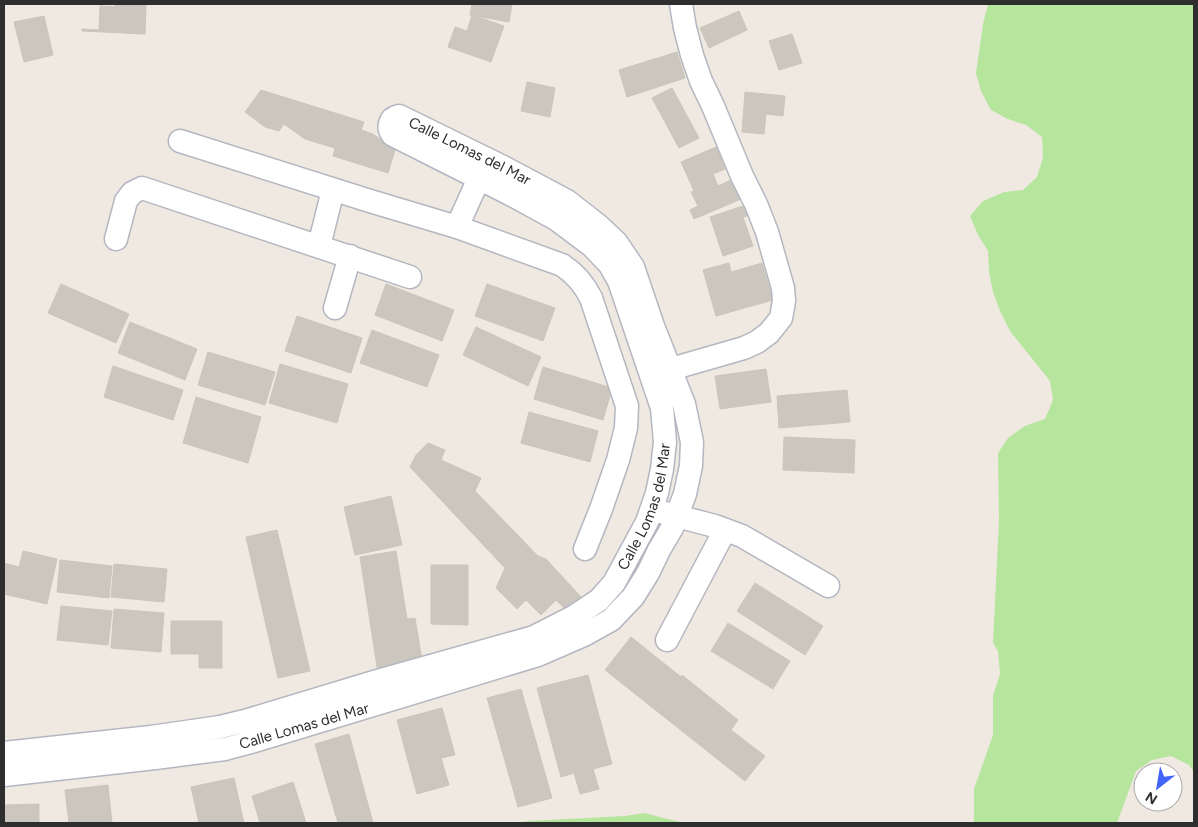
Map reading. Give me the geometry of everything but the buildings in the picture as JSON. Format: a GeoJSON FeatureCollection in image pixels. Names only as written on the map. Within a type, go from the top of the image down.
{"type":"FeatureCollection","features":[{"type":"Feature","properties":{"kind":"street"},"geometry":{"type":"LineString","coordinates":[[671,369],[744,348],[757,342],[769,333],[781,318],[784,301],[784,288],[767,232],[701,81],[685,28],[681,4]]}},
{"type":"Feature","properties":{"kind":"street"},"geometry":{"type":"LineString","coordinates":[[180,142],[457,227],[562,265],[577,276],[586,286],[592,298],[627,406],[626,428],[618,460],[585,549]]}},
{"type":"Feature","properties":{"kind":"street"},"geometry":{"type":"LineString","coordinates":[[457,227],[483,169]]}},
{"type":"Feature","properties":{"kind":"street","name":"Calle Lomas del Mar"},"geometry":{"type":"LineString","coordinates":[[4,775],[225,749],[269,737],[538,655],[584,635],[611,620],[633,597],[672,528],[685,494],[692,442],[684,404],[653,326],[633,267],[616,242],[567,201],[483,169]]}},
{"type":"Feature","properties":{"kind":"street","name":"Calle Lomas del Mar"},"geometry":{"type":"LineString","coordinates":[[4,753],[151,737],[220,727],[245,721],[534,636],[575,616],[599,600],[614,583],[647,522],[662,469],[665,442],[662,408],[619,281],[610,265],[592,246],[483,169]]}},
{"type":"Feature","properties":{"kind":"street"},"geometry":{"type":"LineString","coordinates":[[116,239],[126,200],[132,193],[142,188],[410,277]]}},
{"type":"Feature","properties":{"kind":"street"},"geometry":{"type":"LineString","coordinates":[[319,246],[333,190]]}},
{"type":"Feature","properties":{"kind":"street"},"geometry":{"type":"LineString","coordinates":[[335,308],[350,256]]}},
{"type":"Feature","properties":{"kind":"street"},"geometry":{"type":"LineString","coordinates":[[651,509],[742,536],[828,586]]}},
{"type":"Feature","properties":{"kind":"street"},"geometry":{"type":"LineString","coordinates":[[668,640],[725,530]]}},
{"type":"Feature","properties":{"kind":"green space"},"geometry":{"type":"Polygon","coordinates":[[[988,4],[1194,4],[1194,772],[1189,765],[1171,756],[1149,762],[1133,762],[1133,779],[1117,823],[974,823],[974,789],[993,735],[993,696],[1000,674],[998,651],[993,643],[999,520],[998,453],[1008,438],[1025,426],[1045,419],[1053,400],[1050,381],[1010,331],[1000,311],[993,292],[989,272],[988,251],[978,235],[970,216],[983,201],[1004,192],[1023,190],[1037,177],[1043,158],[1042,137],[1026,125],[1008,119],[991,110],[981,91],[976,73],[988,4]]]}},
{"type":"Feature","properties":{"kind":"green space"},"geometry":{"type":"Polygon","coordinates":[[[644,813],[684,823],[517,823],[625,816],[644,813]]]}}]}
